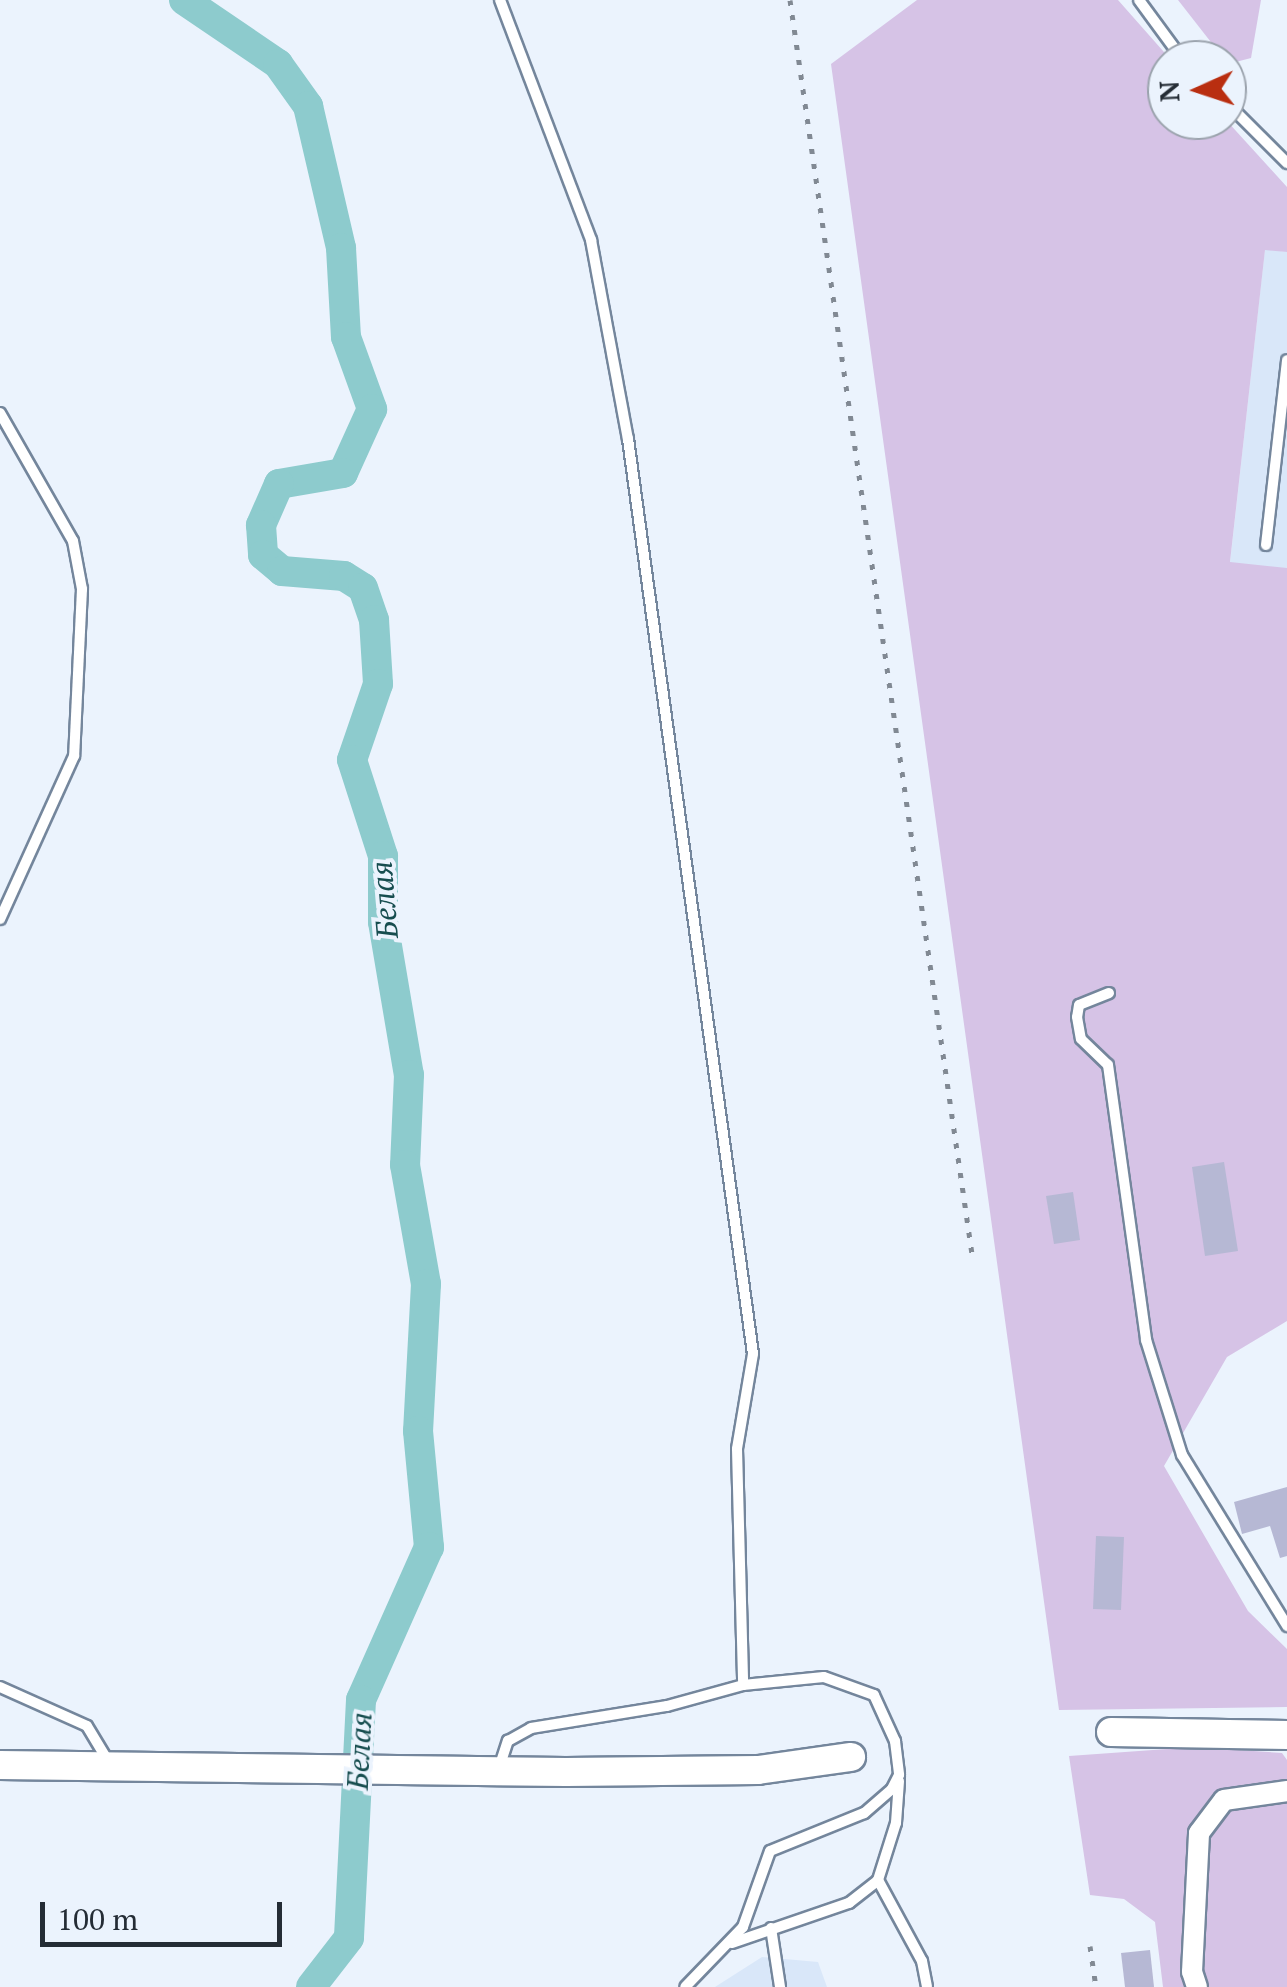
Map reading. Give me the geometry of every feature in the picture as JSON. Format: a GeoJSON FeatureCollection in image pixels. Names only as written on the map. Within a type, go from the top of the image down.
{"type":"FeatureCollection","features":[{"type":"Feature","properties":{"kind":"street"},"geometry":{"type":"LineString","coordinates":[[1111,1732],[1287,1735]]}},
{"type":"Feature","properties":{"kind":"street"},"geometry":{"type":"LineString","coordinates":[[0,1766],[498,1772],[758,1770],[850,1757]]}},
{"type":"Feature","properties":{"kind":"street"},"geometry":{"type":"LineString","coordinates":[[1197,1987],[1192,1972],[1199,1832],[1224,1800],[1287,1791]]}},
{"type":"Feature","properties":{"kind":"lane"},"geometry":{"type":"LineString","coordinates":[[500,0],[592,240],[628,439],[753,1354],[737,1449],[743,1685]]}},
{"type":"Feature","properties":{"kind":"lane"},"geometry":{"type":"LineString","coordinates":[[1139,0],[1168,40]]}},
{"type":"Feature","properties":{"kind":"lane"},"geometry":{"type":"LineString","coordinates":[[1247,123],[1287,163]]}},
{"type":"Feature","properties":{"kind":"lane"},"geometry":{"type":"LineString","coordinates":[[1266,545],[1287,360]]}},
{"type":"Feature","properties":{"kind":"lane"},"geometry":{"type":"LineString","coordinates":[[0,413],[73,541],[82,589],[74,756],[0,919]]}},
{"type":"Feature","properties":{"kind":"lane"},"geometry":{"type":"LineString","coordinates":[[1109,993],[1078,1005],[1077,1017],[1082,1039],[1108,1065],[1146,1340],[1182,1455],[1287,1626]]}},
{"type":"Feature","properties":{"kind":"lane"},"geometry":{"type":"LineString","coordinates":[[498,1772],[508,1741],[531,1728],[667,1706],[743,1685],[824,1677],[866,1689],[892,1726],[899,1775],[896,1823],[878,1880],[849,1903],[732,1944],[685,1987]]}},
{"type":"Feature","properties":{"kind":"lane"},"geometry":{"type":"LineString","coordinates":[[0,1687],[87,1726],[110,1767]]}},
{"type":"Feature","properties":{"kind":"lane"},"geometry":{"type":"LineString","coordinates":[[732,1944],[770,1850],[864,1813],[885,1798],[899,1775]]}},
{"type":"Feature","properties":{"kind":"lane"},"geometry":{"type":"LineString","coordinates":[[878,1880],[922,1961],[927,1987]]}},
{"type":"Feature","properties":{"kind":"lane"},"geometry":{"type":"LineString","coordinates":[[771,1928],[780,1987]]}},
{"type":"Feature","properties":{"kind":"shaded area"},"geometry":{"type":"Polygon","coordinates":[[[917,0],[1118,0],[1153,40],[1147,40],[1147,140],[1244,140],[1287,187],[1287,252],[1265,250],[1230,562],[1287,568],[1287,1321],[1227,1357],[1164,1466],[1248,1611],[1287,1649],[1287,1707],[1059,1710],[831,64],[917,0]]]}},
{"type":"Feature","properties":{"kind":"shaded area"},"geometry":{"type":"Polygon","coordinates":[[[1178,0],[1261,0],[1251,58],[1247,59],[1247,40],[1209,40],[1178,0]]]}},
{"type":"Feature","properties":{"kind":"shaded area"},"geometry":{"type":"Polygon","coordinates":[[[1265,249],[1287,252],[1287,569],[1230,563],[1265,249]]]}},
{"type":"Feature","properties":{"kind":"shaded area"},"geometry":{"type":"Polygon","coordinates":[[[1195,1747],[1282,1753],[1287,1760],[1287,1987],[1163,1987],[1155,1922],[1124,1899],[1090,1895],[1069,1756],[1195,1747]]]}},
{"type":"Feature","properties":{"kind":"shaded area"},"geometry":{"type":"Polygon","coordinates":[[[762,1957],[818,1962],[827,1987],[715,1987],[762,1957]]]}},
{"type":"Feature","properties":{"kind":"building"},"geometry":{"type":"Polygon","coordinates":[[[1224,1162],[1238,1251],[1205,1256],[1192,1167],[1224,1162]]]}},
{"type":"Feature","properties":{"kind":"building"},"geometry":{"type":"Polygon","coordinates":[[[1073,1192],[1080,1240],[1054,1244],[1046,1196],[1073,1192]]]}},
{"type":"Feature","properties":{"kind":"building"},"geometry":{"type":"Polygon","coordinates":[[[1287,1487],[1287,1556],[1280,1558],[1270,1526],[1242,1534],[1234,1502],[1287,1487]]]}},
{"type":"Feature","properties":{"kind":"building"},"geometry":{"type":"Polygon","coordinates":[[[1096,1536],[1124,1537],[1121,1610],[1093,1609],[1096,1536]]]}},
{"type":"Feature","properties":{"kind":"building"},"geometry":{"type":"Polygon","coordinates":[[[1150,1950],[1154,1987],[1125,1987],[1121,1953],[1150,1950]]]}},
{"type":"Feature","properties":{"kind":"waterway","name":"Белая"},"geometry":{"type":"LineString","coordinates":[[184,0],[278,64],[308,106],[341,248],[346,337],[372,409],[343,473],[279,484],[261,525],[263,555],[282,571],[344,576],[363,588],[374,620],[378,684],[352,760],[383,856],[383,922],[409,1075],[405,1165],[426,1284],[418,1431],[429,1547],[361,1700],[349,1938],[311,1987]]}},
{"type":"Feature","properties":{"kind":"railway"},"geometry":{"type":"LineString","coordinates":[[790,0],[972,1254]]}},
{"type":"Feature","properties":{"kind":"railway"},"geometry":{"type":"LineString","coordinates":[[1090,1946],[1096,1987]]}}]}
